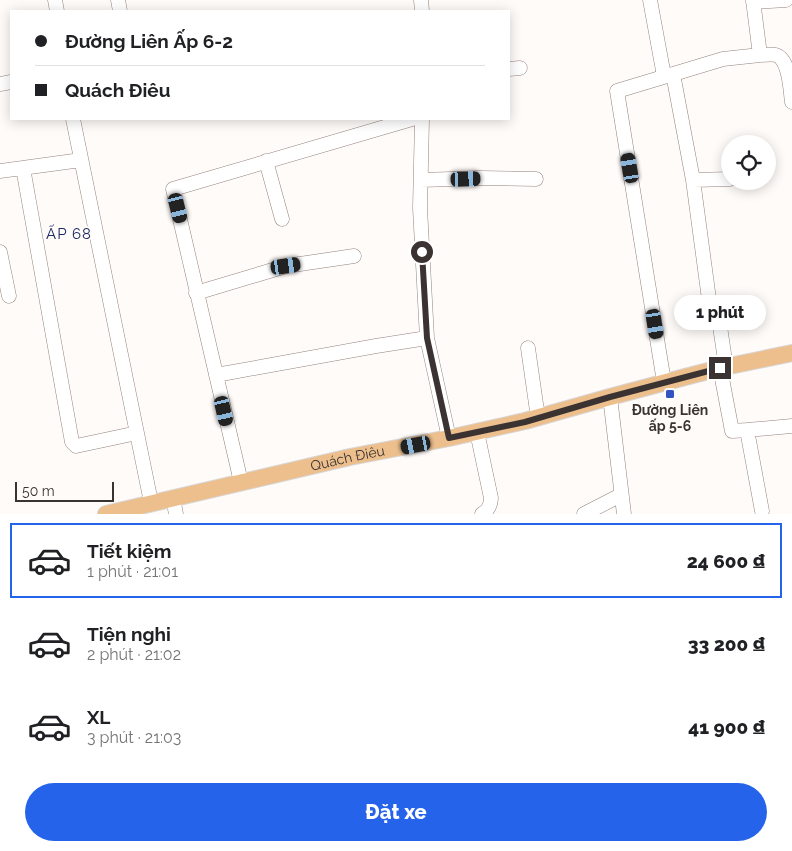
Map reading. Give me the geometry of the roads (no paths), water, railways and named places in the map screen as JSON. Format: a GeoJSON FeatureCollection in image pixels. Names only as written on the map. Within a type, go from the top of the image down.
{"type":"FeatureCollection","features":[{"type":"Feature","properties":{"kind":"main road","name":"Quách Điêu"},"geometry":{"type":"LineString","coordinates":[[106,514],[151,502],[174,506],[241,482],[538,418],[664,382],[792,353]]}},
{"type":"Feature","properties":{"kind":"street"},"geometry":{"type":"LineString","coordinates":[[650,0],[693,180],[711,314],[718,314],[723,368],[732,430],[792,426]]}},
{"type":"Feature","properties":{"kind":"street"},"geometry":{"type":"LineString","coordinates":[[760,55],[753,1],[786,0]]}},
{"type":"Feature","properties":{"kind":"street"},"geometry":{"type":"LineString","coordinates":[[664,382],[617,91],[723,59],[775,55],[783,60],[787,68],[792,101]]}},
{"type":"Feature","properties":{"kind":"street"},"geometry":{"type":"LineString","coordinates":[[73,120],[151,502]]}},
{"type":"Feature","properties":{"kind":"street"},"geometry":{"type":"LineString","coordinates":[[241,482],[173,189],[409,120]]}},
{"type":"Feature","properties":{"kind":"street"},"geometry":{"type":"LineString","coordinates":[[422,120],[420,208],[427,338],[449,438]]}},
{"type":"Feature","properties":{"kind":"street"},"geometry":{"type":"LineString","coordinates":[[0,171],[81,160]]}},
{"type":"Feature","properties":{"kind":"street"},"geometry":{"type":"LineString","coordinates":[[266,161],[282,219]]}},
{"type":"Feature","properties":{"kind":"street"},"geometry":{"type":"LineString","coordinates":[[23,168],[72,442],[76,446],[137,433]]}},
{"type":"Feature","properties":{"kind":"street"},"geometry":{"type":"LineString","coordinates":[[421,180],[536,179]]}},
{"type":"Feature","properties":{"kind":"street"},"geometry":{"type":"LineString","coordinates":[[693,180],[721,179]]}},
{"type":"Feature","properties":{"kind":"street"},"geometry":{"type":"LineString","coordinates":[[0,252],[9,296]]}},
{"type":"Feature","properties":{"kind":"street"},"geometry":{"type":"LineString","coordinates":[[196,293],[286,266],[354,256]]}},
{"type":"Feature","properties":{"kind":"street"},"geometry":{"type":"LineString","coordinates":[[216,375],[427,338]]}},
{"type":"Feature","properties":{"kind":"street"},"geometry":{"type":"LineString","coordinates":[[528,348],[538,418]]}},
{"type":"Feature","properties":{"kind":"street"},"geometry":{"type":"LineString","coordinates":[[610,397],[624,514]]}},
{"type":"Feature","properties":{"kind":"street"},"geometry":{"type":"LineString","coordinates":[[747,430],[762,511]]}},
{"type":"Feature","properties":{"kind":"street"},"geometry":{"type":"LineString","coordinates":[[477,432],[491,498],[490,506],[482,514]]}},
{"type":"Feature","properties":{"kind":"street"},"geometry":{"type":"LineString","coordinates":[[584,514],[621,495]]}},
{"type":"Feature","properties":{"kind":"place","name":"Đường Liên ấp 5-6"},"geometry":{"type":"Point","coordinates":[670,394]}},
{"type":"Feature","properties":{"kind":"district","name":"ẤP 68"},"geometry":{"type":"Point","coordinates":[69,234]}}]}
